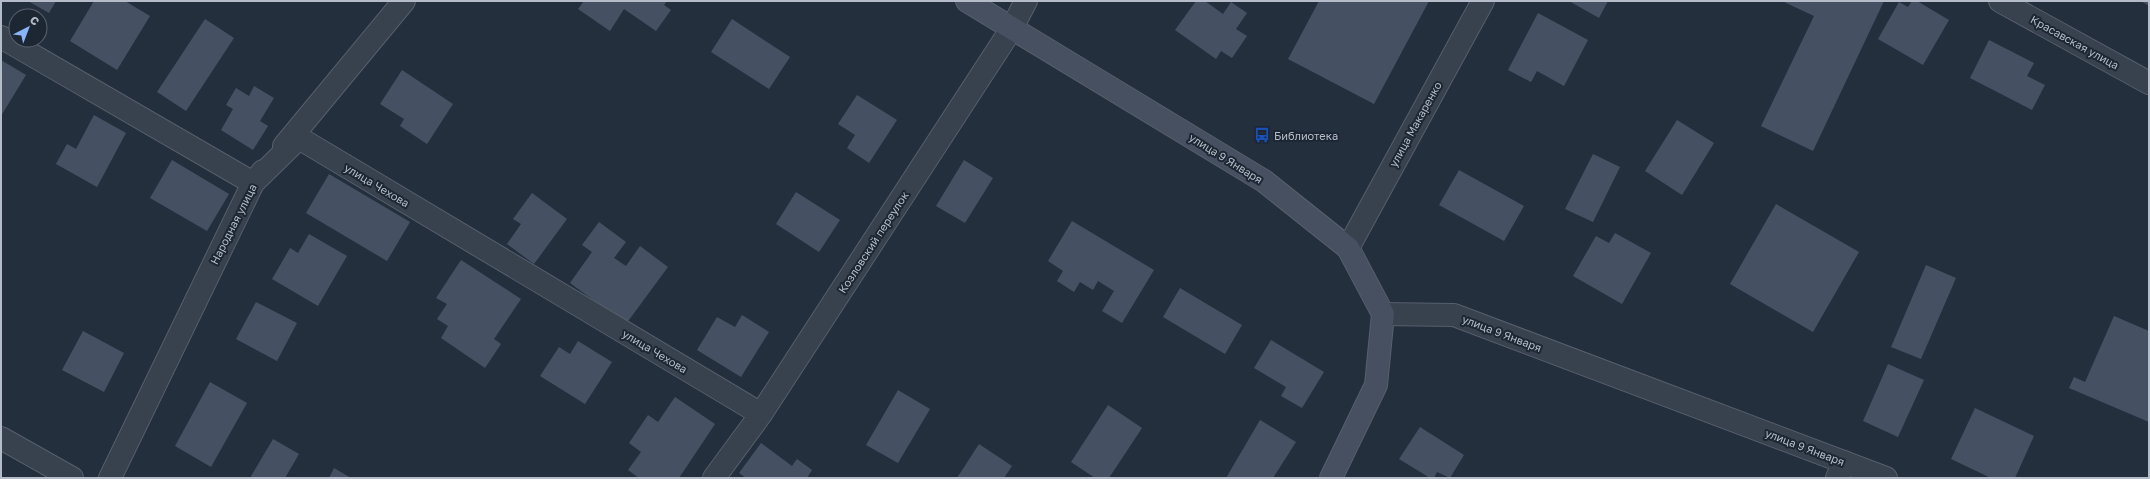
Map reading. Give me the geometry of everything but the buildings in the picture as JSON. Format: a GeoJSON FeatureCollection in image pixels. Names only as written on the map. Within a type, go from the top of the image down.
{"type":"FeatureCollection","features":[{"type":"Feature","properties":{"kind":"main road","name":"улица 9 Января"},"geometry":{"type":"LineString","coordinates":[[967,1],[1264,181],[1348,248],[1383,314]]}},
{"type":"Feature","properties":{"kind":"main road"},"geometry":{"type":"LineString","coordinates":[[1331,478],[1376,386],[1383,314]]}},
{"type":"Feature","properties":{"kind":"street","name":"Народная улица"},"geometry":{"type":"LineString","coordinates":[[110,478],[253,183],[404,1]]}},
{"type":"Feature","properties":{"kind":"street","name":"Козловский переулок"},"geometry":{"type":"LineString","coordinates":[[714,478],[761,414],[1012,28],[1026,1]]}},
{"type":"Feature","properties":{"kind":"street","name":"улица Макаренко"},"geometry":{"type":"LineString","coordinates":[[1348,248],[1483,1]]}},
{"type":"Feature","properties":{"kind":"street","name":"Красавская улица"},"geometry":{"type":"LineString","coordinates":[[2000,1],[2149,83]]}},
{"type":"Feature","properties":{"kind":"street"},"geometry":{"type":"LineString","coordinates":[[1,37],[253,183]]}},
{"type":"Feature","properties":{"kind":"street","name":"улица Чехова"},"geometry":{"type":"LineString","coordinates":[[253,183],[299,138],[761,414]]}},
{"type":"Feature","properties":{"kind":"street","name":"улица 9 Января"},"geometry":{"type":"LineString","coordinates":[[1383,314],[1454,315],[1840,470],[1886,478]]}},
{"type":"Feature","properties":{"kind":"street"},"geometry":{"type":"LineString","coordinates":[[1,438],[72,478]]}},
{"type":"Feature","properties":{"kind":"place","name":"Библиотека"},"geometry":{"type":"Point","coordinates":[1262,135]}}]}
